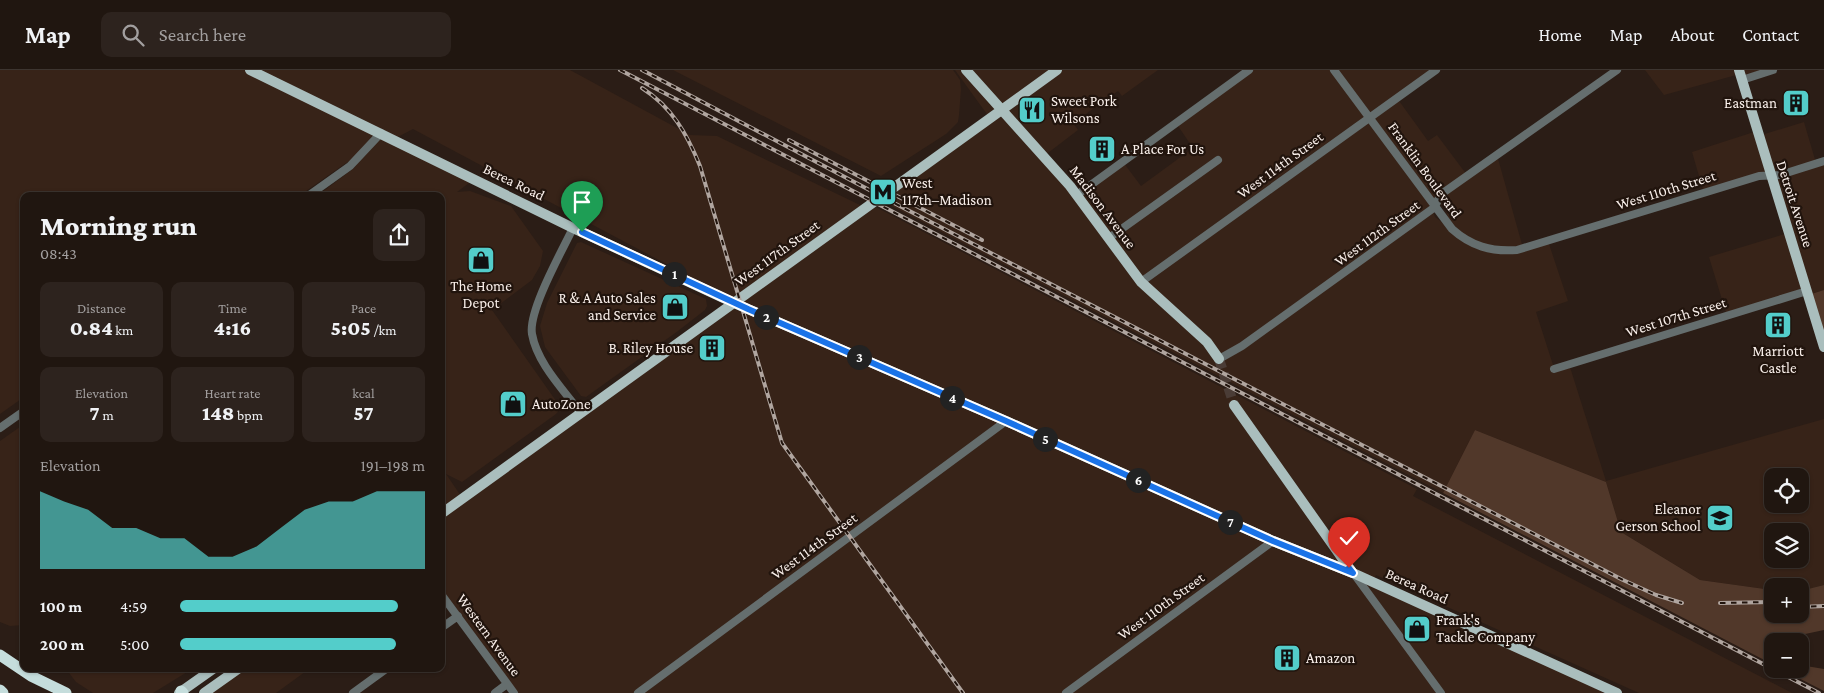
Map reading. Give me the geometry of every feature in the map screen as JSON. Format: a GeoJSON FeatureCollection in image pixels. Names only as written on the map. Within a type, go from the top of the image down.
{"type":"FeatureCollection","features":[{"type":"Feature","properties":{"kind":"highway"},"geometry":{"type":"LineString","coordinates":[[0,655],[20,669]]}},
{"type":"Feature","properties":{"kind":"highway"},"geometry":{"type":"LineString","coordinates":[[25,672],[66,693]]}},
{"type":"Feature","properties":{"kind":"highway"},"geometry":{"type":"LineString","coordinates":[[0,690],[3,693]]}},
{"type":"Feature","properties":{"kind":"main road","name":"Berea Road"},"geometry":{"type":"LineString","coordinates":[[250,70],[573,228],[734,303],[1006,421],[1273,541],[1353,573],[1604,690],[1617,693]]}},
{"type":"Feature","properties":{"kind":"main road","name":"Madison Avenue"},"geometry":{"type":"LineString","coordinates":[[966,70],[1077,195],[1142,282],[1207,342],[1219,359]]}},
{"type":"Feature","properties":{"kind":"main road","name":"West 117th Street"},"geometry":{"type":"LineString","coordinates":[[445,511],[1057,70]]}},
{"type":"Feature","properties":{"kind":"main road","name":"Detroit Avenue"},"geometry":{"type":"LineString","coordinates":[[1740,75],[1824,347]]}},
{"type":"Feature","properties":{"kind":"main road"},"geometry":{"type":"LineString","coordinates":[[1234,405],[1353,573]]}},
{"type":"Feature","properties":{"kind":"main road"},"geometry":{"type":"LineString","coordinates":[[181,692],[209,672]]}},
{"type":"Feature","properties":{"kind":"main road"},"geometry":{"type":"LineString","coordinates":[[204,693],[234,672]]}},
{"type":"Feature","properties":{"kind":"street"},"geometry":{"type":"LineString","coordinates":[[1077,195],[1249,70]]}},
{"type":"Feature","properties":{"kind":"street","name":"Franklin Boulevard"},"geometry":{"type":"LineString","coordinates":[[1334,70],[1452,229],[1468,242],[1492,250],[1517,250]]}},
{"type":"Feature","properties":{"kind":"street","name":"West 114th Street"},"geometry":{"type":"LineString","coordinates":[[1142,282],[1436,70]]}},
{"type":"Feature","properties":{"kind":"street","name":"West 112th Street"},"geometry":{"type":"LineString","coordinates":[[1219,359],[1242,346],[1435,208],[1440,195],[1617,70]]}},
{"type":"Feature","properties":{"kind":"street"},"geometry":{"type":"LineString","coordinates":[[1740,75],[1773,70]]}},
{"type":"Feature","properties":{"kind":"street"},"geometry":{"type":"LineString","coordinates":[[314,192],[350,166],[380,133]]}},
{"type":"Feature","properties":{"kind":"street"},"geometry":{"type":"LineString","coordinates":[[1109,238],[1218,160]]}},
{"type":"Feature","properties":{"kind":"street","name":"West 110th Street"},"geometry":{"type":"LineString","coordinates":[[1517,250],[1751,178],[1780,175],[1824,161]]}},
{"type":"Feature","properties":{"kind":"street"},"geometry":{"type":"LineString","coordinates":[[573,228],[533,315],[531,333],[541,359],[580,412]]}},
{"type":"Feature","properties":{"kind":"street","name":"West 107th Street"},"geometry":{"type":"LineString","coordinates":[[1554,368],[1807,291]]}},
{"type":"Feature","properties":{"kind":"street"},"geometry":{"type":"LineString","coordinates":[[0,428],[20,414]]}},
{"type":"Feature","properties":{"kind":"street","name":"West 114th Street"},"geometry":{"type":"LineString","coordinates":[[638,693],[1006,421]]}},
{"type":"Feature","properties":{"kind":"street","name":"West 110th Street"},"geometry":{"type":"LineString","coordinates":[[1066,693],[1273,541]]}},
{"type":"Feature","properties":{"kind":"street"},"geometry":{"type":"LineString","coordinates":[[1353,573],[1441,693]]}},
{"type":"Feature","properties":{"kind":"street","name":"Western Avenue"},"geometry":{"type":"LineString","coordinates":[[445,599],[514,693]]}},
{"type":"Feature","properties":{"kind":"street"},"geometry":{"type":"LineString","coordinates":[[445,625],[458,616]]}},
{"type":"Feature","properties":{"kind":"street"},"geometry":{"type":"LineString","coordinates":[[353,693],[382,672]]}},
{"type":"Feature","properties":{"kind":"street"},"geometry":{"type":"LineString","coordinates":[[495,693],[507,684]]}},
{"type":"Feature","properties":{"kind":"shaded area"},"geometry":{"type":"Polygon","coordinates":[[[0,70],[570,70],[690,135],[717,136],[862,206],[732,299],[413,129],[392,140],[473,180],[457,192],[470,191],[511,206],[543,251],[540,266],[532,280],[492,310],[561,408],[556,414],[462,482],[446,474],[461,496],[445,507],[445,192],[322,192],[354,168],[366,152],[346,163],[305,192],[20,192],[20,400],[0,414],[0,70]]]}},
{"type":"Feature","properties":{"kind":"shaded area"},"geometry":{"type":"Polygon","coordinates":[[[673,70],[953,70],[960,80],[961,89],[958,122],[946,134],[881,176],[673,70]]]}},
{"type":"Feature","properties":{"kind":"shaded area"},"geometry":{"type":"Polygon","coordinates":[[[955,70],[1055,70],[989,117],[955,70]]]}},
{"type":"Feature","properties":{"kind":"shaded area"},"geometry":{"type":"Polygon","coordinates":[[[1057,70],[1158,70],[1122,96],[1118,91],[1073,123],[1078,130],[1044,156],[1077,195],[1123,162],[1141,186],[1193,148],[1176,123],[1249,70],[1436,70],[1397,98],[1428,141],[1437,135],[1467,175],[1497,155],[1523,248],[1548,241],[1568,301],[1536,312],[1554,368],[1569,364],[1606,481],[1824,419],[1824,585],[1809,589],[1809,578],[1764,578],[1764,589],[1700,580],[1621,532],[1606,482],[1475,430],[1443,493],[878,199],[1057,70]],[[1428,198],[1435,217],[1451,229],[1445,207],[1428,198]]]}},
{"type":"Feature","properties":{"kind":"shaded area"},"geometry":{"type":"Polygon","coordinates":[[[1645,70],[1773,70],[1742,80],[1740,74],[1664,95],[1645,70]]]}},
{"type":"Feature","properties":{"kind":"shaded area"},"geometry":{"type":"Polygon","coordinates":[[[1804,122],[1816,163],[1824,161],[1824,290],[1808,295],[1807,292],[1727,316],[1709,257],[1788,233],[1770,176],[1704,193],[1692,152],[1757,131],[1758,136],[1804,122]]]}},
{"type":"Feature","properties":{"kind":"shaded area"},"geometry":{"type":"Polygon","coordinates":[[[870,204],[1417,489],[1413,496],[1792,693],[1639,693],[1376,575],[1373,582],[1605,687],[1603,693],[514,693],[445,599],[445,511],[870,204]]]}},
{"type":"Feature","properties":{"kind":"shaded area"},"geometry":{"type":"Polygon","coordinates":[[[581,242],[706,299],[707,306],[705,310],[678,331],[586,397],[581,396],[545,347],[540,326],[547,303],[577,243],[581,242]]]}},
{"type":"Feature","properties":{"kind":"shaded area"},"geometry":{"type":"Polygon","coordinates":[[[1824,290],[1824,347],[1808,295],[1824,290]]]}},
{"type":"Feature","properties":{"kind":"shaded area"},"geometry":{"type":"Polygon","coordinates":[[[20,427],[20,625],[10,626],[0,622],[0,441],[20,427]]]}},
{"type":"Feature","properties":{"kind":"shaded area"},"geometry":{"type":"Polygon","coordinates":[[[1475,430],[1606,482],[1621,532],[1700,580],[1764,589],[1764,623],[1809,623],[1809,589],[1824,585],[1824,630],[1809,633],[1764,633],[1764,660],[1443,493],[1475,430]]]}},
{"type":"Feature","properties":{"kind":"shaded area"},"geometry":{"type":"Polygon","coordinates":[[[1809,666],[1824,669],[1824,691],[1799,678],[1809,678],[1809,666]]]}},
{"type":"Feature","properties":{"kind":"shaded area"},"geometry":{"type":"Polygon","coordinates":[[[68,672],[187,672],[153,693],[93,693],[76,682],[68,672]]]}},
{"type":"Feature","properties":{"kind":"shaded area"},"geometry":{"type":"Polygon","coordinates":[[[234,672],[305,672],[276,693],[204,693],[234,672]]]}},
{"type":"Feature","properties":{"kind":"tunnel"},"geometry":{"type":"LineString","coordinates":[[1219,359],[1234,405]]}},
{"type":"Feature","properties":{"kind":"railway"},"geometry":{"type":"LineString","coordinates":[[620,70],[1819,693]]}},
{"type":"Feature","properties":{"kind":"railway"},"geometry":{"type":"LineString","coordinates":[[642,70],[894,203],[1623,580],[1656,595],[1682,603]]}},
{"type":"Feature","properties":{"kind":"railway"},"geometry":{"type":"LineString","coordinates":[[642,88],[653,95],[677,122],[690,143],[700,166],[782,443],[963,693]]}},
{"type":"Feature","properties":{"kind":"railway"},"geometry":{"type":"LineString","coordinates":[[789,140],[982,240]]}},
{"type":"Feature","properties":{"kind":"railway"},"geometry":{"type":"LineString","coordinates":[[1720,603],[1764,602]]}},
{"type":"Feature","properties":{"kind":"railway"},"geometry":{"type":"LineString","coordinates":[[1809,607],[1824,606]]}},
{"type":"Feature","properties":{"kind":"place","name":"Eastman"},"geometry":{"type":"Point","coordinates":[1796,103]}},
{"type":"Feature","properties":{"kind":"place","name":"Sweet Pork Wilsons"},"geometry":{"type":"Point","coordinates":[1032,110]}},
{"type":"Feature","properties":{"kind":"place","name":"A Place For Us"},"geometry":{"type":"Point","coordinates":[1102,149]}},
{"type":"Feature","properties":{"kind":"place","name":"West 117th–Madison"},"geometry":{"type":"Point","coordinates":[883,192]}},
{"type":"Feature","properties":{"kind":"place","name":"The Home Depot"},"geometry":{"type":"Point","coordinates":[481,260]}},
{"type":"Feature","properties":{"kind":"place","name":"R & A Auto Sales and Service"},"geometry":{"type":"Point","coordinates":[675,307]}},
{"type":"Feature","properties":{"kind":"place","name":"Marriott Castle"},"geometry":{"type":"Point","coordinates":[1778,325]}},
{"type":"Feature","properties":{"kind":"place","name":"B. Riley House"},"geometry":{"type":"Point","coordinates":[712,348]}},
{"type":"Feature","properties":{"kind":"place","name":"AutoZone"},"geometry":{"type":"Point","coordinates":[513,404]}},
{"type":"Feature","properties":{"kind":"place","name":"Eleanor Gerson School"},"geometry":{"type":"Point","coordinates":[1720,518]}},
{"type":"Feature","properties":{"kind":"place","name":"Frank's Tackle Company"},"geometry":{"type":"Point","coordinates":[1417,629]}},
{"type":"Feature","properties":{"kind":"place","name":"Amazon"},"geometry":{"type":"Point","coordinates":[1287,658]}},
{"type":"Feature","properties":{"kind":"route"},"geometry":{"type":"LineString","coordinates":[[582,232],[748,309],[1006,421],[1273,541],[1353,573],[1349,568]]}}]}
